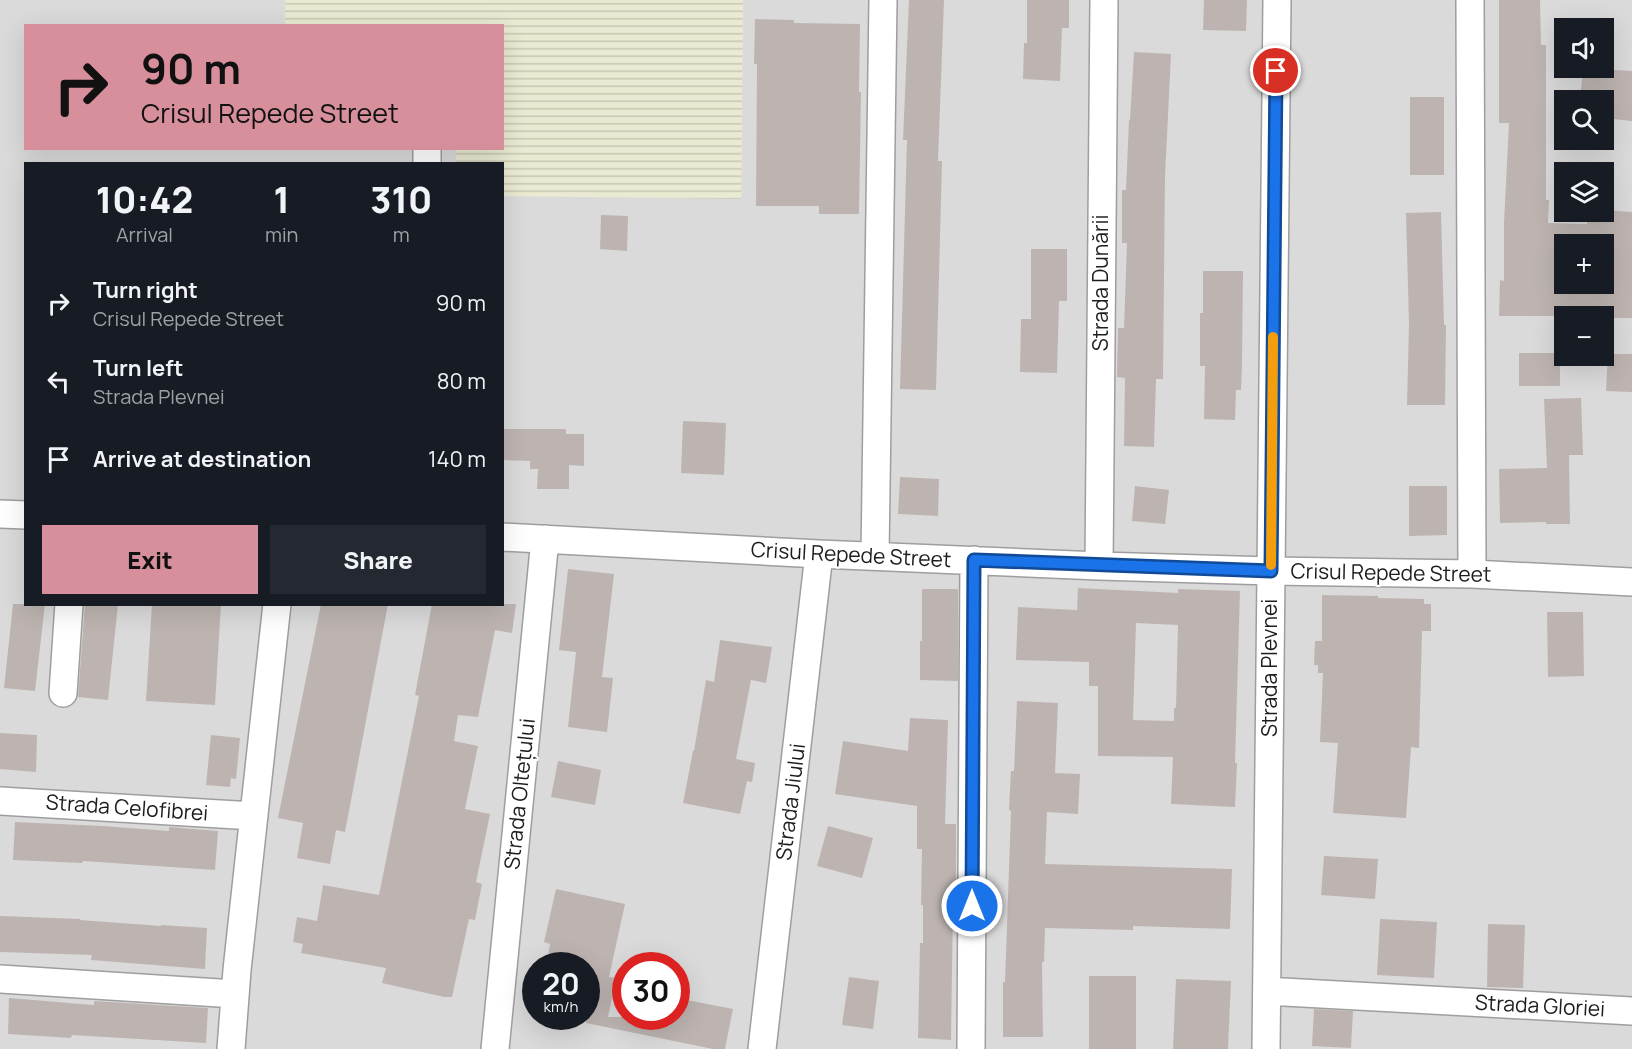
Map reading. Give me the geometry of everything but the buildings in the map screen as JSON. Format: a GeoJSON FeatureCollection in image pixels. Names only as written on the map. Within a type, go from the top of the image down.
{"type":"FeatureCollection","features":[{"type":"Feature","properties":{"kind":"street"},"geometry":{"type":"LineString","coordinates":[[876,556],[883,0]]}},
{"type":"Feature","properties":{"kind":"street","name":"Strada Dunării"},"geometry":{"type":"LineString","coordinates":[[1099,566],[1104,0]]}},
{"type":"Feature","properties":{"kind":"street","name":"Strada Plevnei"},"geometry":{"type":"LineString","coordinates":[[1266,1049],[1277,0]]}},
{"type":"Feature","properties":{"kind":"street"},"geometry":{"type":"LineString","coordinates":[[1470,0],[1472,574]]}},
{"type":"Feature","properties":{"kind":"street"},"geometry":{"type":"LineString","coordinates":[[0,514],[24,515]]}},
{"type":"Feature","properties":{"kind":"street","name":"Crisul Repede Street"},"geometry":{"type":"LineString","coordinates":[[504,537],[1099,566],[1472,574],[1632,582]]}},
{"type":"Feature","properties":{"kind":"street","name":"Strada Oltețului"},"geometry":{"type":"LineString","coordinates":[[495,1049],[545,539]]}},
{"type":"Feature","properties":{"kind":"street","name":"Strada Jiului"},"geometry":{"type":"LineString","coordinates":[[762,1049],[819,554]]}},
{"type":"Feature","properties":{"kind":"street"},"geometry":{"type":"LineString","coordinates":[[971,1049],[974,560]]}},
{"type":"Feature","properties":{"kind":"street"},"geometry":{"type":"LineString","coordinates":[[63,693],[69,606]]}},
{"type":"Feature","properties":{"kind":"street"},"geometry":{"type":"LineString","coordinates":[[231,1049],[277,606]]}},
{"type":"Feature","properties":{"kind":"street","name":"Strada Celofibrei"},"geometry":{"type":"LineString","coordinates":[[0,801],[254,816]]}},
{"type":"Feature","properties":{"kind":"street"},"geometry":{"type":"LineString","coordinates":[[0,979],[235,994]]}},
{"type":"Feature","properties":{"kind":"street","name":"Strada Gloriei"},"geometry":{"type":"LineString","coordinates":[[1267,991],[1632,1011]]}},
{"type":"Feature","properties":{"kind":"shaded area"},"geometry":{"type":"Polygon","coordinates":[[[0,0],[285,0],[285,24],[24,24],[24,150],[456,150],[456,162],[24,162],[24,606],[504,606],[504,196],[741,198],[743,0],[1632,0],[1632,1049],[0,1049],[0,0]]]}},
{"type":"Feature","properties":{"kind":"green space"},"geometry":{"type":"Polygon","coordinates":[[[285,0],[743,0],[741,199],[504,196],[504,162],[456,162],[456,150],[504,150],[504,24],[285,24],[285,0]]]}},
{"type":"Feature","properties":{"kind":"slow traffic"},"geometry":{"type":"LineString","coordinates":[[1271,565],[1273,337]]}},
{"type":"Feature","properties":{"kind":"route"},"geometry":{"type":"LineString","coordinates":[[972,906],[974,560],[1271,571],[1276,71]]}}]}
